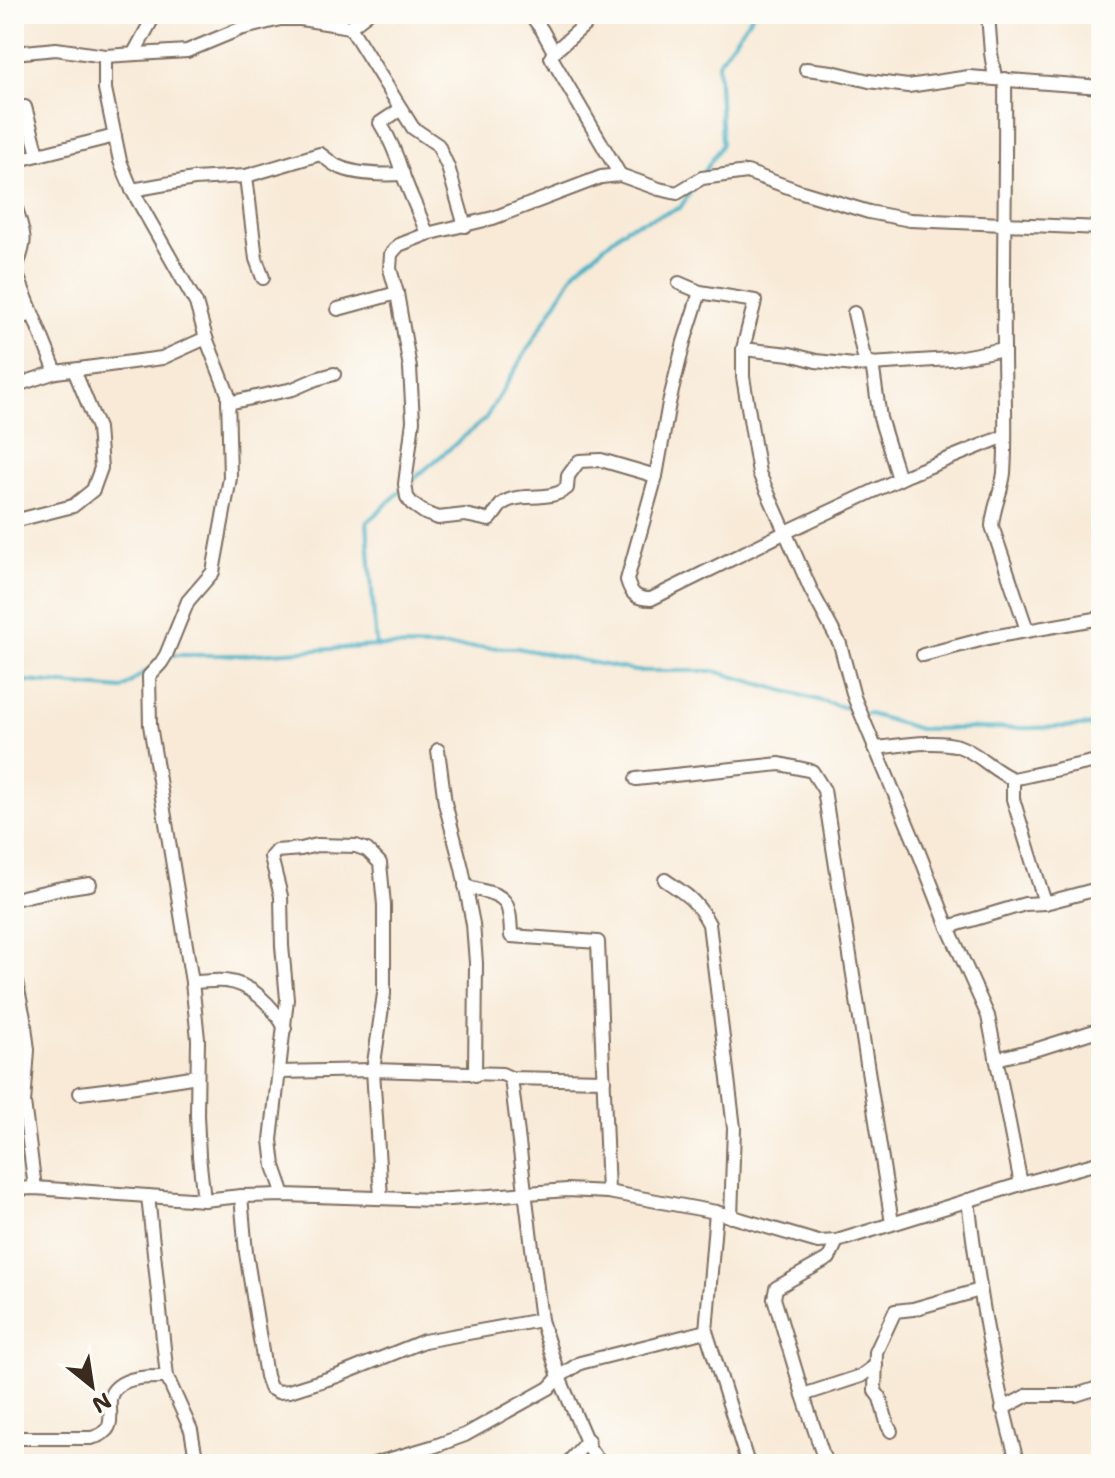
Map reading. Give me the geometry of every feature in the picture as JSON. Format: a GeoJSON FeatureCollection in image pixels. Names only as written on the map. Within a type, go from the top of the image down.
{"type":"FeatureCollection","features":[{"type":"Feature","properties":{"kind":"street"},"geometry":{"type":"LineString","coordinates":[[134,53],[155,14]]}},
{"type":"Feature","properties":{"kind":"street"},"geometry":{"type":"LineString","coordinates":[[14,53],[56,49],[105,56],[187,51],[240,29],[280,19],[350,27],[367,14]]}},
{"type":"Feature","properties":{"kind":"street"},"geometry":{"type":"LineString","coordinates":[[530,14],[554,52]]}},
{"type":"Feature","properties":{"kind":"street"},"geometry":{"type":"LineString","coordinates":[[597,14],[551,57],[620,175]]}},
{"type":"Feature","properties":{"kind":"street"},"geometry":{"type":"LineString","coordinates":[[988,14],[991,53],[1000,79],[1006,225],[1005,436],[1001,494],[992,526],[1027,630]]}},
{"type":"Feature","properties":{"kind":"street"},"geometry":{"type":"LineString","coordinates":[[350,27],[413,128],[438,145],[448,167],[465,226]]}},
{"type":"Feature","properties":{"kind":"street"},"geometry":{"type":"LineString","coordinates":[[105,56],[105,89],[120,161],[132,190],[196,303],[228,394],[230,478],[213,572],[188,601],[166,655],[148,682],[150,725],[192,982],[198,1039],[199,1156],[204,1200]]}},
{"type":"Feature","properties":{"kind":"street"},"geometry":{"type":"LineString","coordinates":[[806,69],[908,86],[969,77],[1101,87]]}},
{"type":"Feature","properties":{"kind":"street"},"geometry":{"type":"LineString","coordinates":[[25,107],[38,154]]}},
{"type":"Feature","properties":{"kind":"street"},"geometry":{"type":"LineString","coordinates":[[401,109],[380,123],[399,157],[427,234]]}},
{"type":"Feature","properties":{"kind":"street"},"geometry":{"type":"LineString","coordinates":[[14,161],[115,136]]}},
{"type":"Feature","properties":{"kind":"street"},"geometry":{"type":"LineString","coordinates":[[601,177],[603,147]]}},
{"type":"Feature","properties":{"kind":"street"},"geometry":{"type":"LineString","coordinates":[[132,190],[194,179],[246,176],[320,154],[338,166],[385,175],[403,174]]}},
{"type":"Feature","properties":{"kind":"street"},"geometry":{"type":"LineString","coordinates":[[656,476],[601,460],[579,461],[568,476],[567,488],[558,495],[513,499],[501,505],[489,520],[465,515],[438,518],[412,504],[407,497],[405,484],[413,421],[410,368],[390,269],[391,254],[399,245],[427,234],[493,218],[601,177],[620,175],[677,193],[702,178],[747,172],[869,212],[910,220],[1101,228]]}},
{"type":"Feature","properties":{"kind":"street"},"geometry":{"type":"LineString","coordinates":[[246,176],[256,259],[263,278]]}},
{"type":"Feature","properties":{"kind":"street"},"geometry":{"type":"LineString","coordinates":[[14,202],[25,237],[14,270],[56,372]]}},
{"type":"Feature","properties":{"kind":"street"},"geometry":{"type":"LineString","coordinates":[[679,283],[700,292],[755,301],[743,349],[743,377],[759,473],[811,590],[840,644],[854,697],[874,748],[988,1016],[1021,1184]]}},
{"type":"Feature","properties":{"kind":"street"},"geometry":{"type":"LineString","coordinates":[[700,292],[677,373],[656,476],[627,580],[630,592],[639,599],[651,599],[899,479],[1005,436]]}},
{"type":"Feature","properties":{"kind":"street"},"geometry":{"type":"LineString","coordinates":[[338,309],[397,293]]}},
{"type":"Feature","properties":{"kind":"street"},"geometry":{"type":"LineString","coordinates":[[854,313],[899,479]]}},
{"type":"Feature","properties":{"kind":"street"},"geometry":{"type":"LineString","coordinates":[[14,320],[32,314]]}},
{"type":"Feature","properties":{"kind":"street"},"geometry":{"type":"LineString","coordinates":[[14,386],[56,372],[162,358],[206,338]]}},
{"type":"Feature","properties":{"kind":"street"},"geometry":{"type":"LineString","coordinates":[[743,349],[854,365],[951,359],[1004,349]]}},
{"type":"Feature","properties":{"kind":"street"},"geometry":{"type":"LineString","coordinates":[[14,521],[73,506],[93,490],[101,468],[98,428],[74,370]]}},
{"type":"Feature","properties":{"kind":"street"},"geometry":{"type":"LineString","coordinates":[[228,403],[293,389],[334,374]]}},
{"type":"Feature","properties":{"kind":"street"},"geometry":{"type":"LineString","coordinates":[[923,655],[992,637],[1101,618]]}},
{"type":"Feature","properties":{"kind":"street"},"geometry":{"type":"LineString","coordinates":[[874,748],[931,744],[957,746],[978,756],[1001,775],[1013,779],[1101,760]]}},
{"type":"Feature","properties":{"kind":"street"},"geometry":{"type":"LineString","coordinates":[[438,750],[445,803],[473,924],[476,963],[475,1075]]}},
{"type":"Feature","properties":{"kind":"street"},"geometry":{"type":"LineString","coordinates":[[636,779],[780,764],[812,771],[824,790],[892,1223]]}},
{"type":"Feature","properties":{"kind":"street"},"geometry":{"type":"LineString","coordinates":[[1013,779],[1013,799],[1045,903]]}},
{"type":"Feature","properties":{"kind":"street"},"geometry":{"type":"LineString","coordinates":[[284,1195],[274,1166],[271,1140],[287,999],[281,896],[271,857],[276,851],[317,845],[356,846],[367,850],[380,863],[384,905],[384,994],[373,1070],[381,1198]]}},
{"type":"Feature","properties":{"kind":"street"},"geometry":{"type":"LineString","coordinates":[[665,880],[700,907],[709,924],[734,1128],[731,1217]]}},
{"type":"Feature","properties":{"kind":"street"},"geometry":{"type":"LineString","coordinates":[[14,899],[90,884]]}},
{"type":"Feature","properties":{"kind":"street"},"geometry":{"type":"LineString","coordinates":[[465,886],[504,900],[509,907],[511,936],[598,942],[608,1192]]}},
{"type":"Feature","properties":{"kind":"street"},"geometry":{"type":"LineString","coordinates":[[948,927],[1025,904],[1045,903],[1101,888]]}},
{"type":"Feature","properties":{"kind":"street"},"geometry":{"type":"LineString","coordinates":[[14,971],[28,1050],[24,1103],[35,1188]]}},
{"type":"Feature","properties":{"kind":"street"},"geometry":{"type":"LineString","coordinates":[[192,982],[227,981],[245,986],[266,1003],[285,1028]]}},
{"type":"Feature","properties":{"kind":"street"},"geometry":{"type":"LineString","coordinates":[[996,1059],[1101,1029]]}},
{"type":"Feature","properties":{"kind":"street"},"geometry":{"type":"LineString","coordinates":[[279,1072],[373,1070],[604,1080]]}},
{"type":"Feature","properties":{"kind":"street"},"geometry":{"type":"LineString","coordinates":[[80,1093],[197,1076]]}},
{"type":"Feature","properties":{"kind":"street"},"geometry":{"type":"LineString","coordinates":[[511,1078],[541,1320],[559,1377],[590,1449],[604,1464]]}},
{"type":"Feature","properties":{"kind":"street"},"geometry":{"type":"LineString","coordinates":[[14,1189],[204,1200],[284,1195],[437,1200],[567,1190],[608,1192],[716,1212],[818,1242],[837,1241],[1100,1162],[1101,1176]]}},
{"type":"Feature","properties":{"kind":"street"},"geometry":{"type":"LineString","coordinates":[[148,1196],[167,1377],[191,1430],[197,1464]]}},
{"type":"Feature","properties":{"kind":"street"},"geometry":{"type":"LineString","coordinates":[[241,1196],[246,1253],[266,1376],[270,1388],[278,1392],[337,1376],[424,1341],[541,1320]]}},
{"type":"Feature","properties":{"kind":"street"},"geometry":{"type":"LineString","coordinates":[[968,1200],[980,1290],[1002,1409],[1018,1464]]}},
{"type":"Feature","properties":{"kind":"street"},"geometry":{"type":"LineString","coordinates":[[716,1212],[706,1331],[748,1464]]}},
{"type":"Feature","properties":{"kind":"street"},"geometry":{"type":"LineString","coordinates":[[826,1464],[774,1298],[776,1288],[829,1258],[837,1241]]}},
{"type":"Feature","properties":{"kind":"street"},"geometry":{"type":"LineString","coordinates":[[891,1431],[875,1391],[876,1352],[895,1311],[980,1290]]}},
{"type":"Feature","properties":{"kind":"street"},"geometry":{"type":"LineString","coordinates":[[374,1464],[403,1460],[465,1435],[549,1388],[580,1363],[706,1331]]}},
{"type":"Feature","properties":{"kind":"street"},"geometry":{"type":"LineString","coordinates":[[803,1395],[861,1376],[876,1365]]}},
{"type":"Feature","properties":{"kind":"street"},"geometry":{"type":"LineString","coordinates":[[14,1438],[91,1438],[102,1435],[111,1421],[111,1394],[118,1385],[142,1378],[167,1377]]}},
{"type":"Feature","properties":{"kind":"street"},"geometry":{"type":"LineString","coordinates":[[1002,1409],[1028,1395],[1076,1395],[1101,1387]]}},
{"type":"Feature","properties":{"kind":"street"},"geometry":{"type":"LineString","coordinates":[[567,1464],[588,1440]]}},
{"type":"Feature","properties":{"kind":"waterway"},"geometry":{"type":"LineString","coordinates":[[703,174],[722,144],[718,63],[753,14]]}},
{"type":"Feature","properties":{"kind":"waterway"},"geometry":{"type":"LineString","coordinates":[[410,482],[485,419],[576,270],[627,227],[680,208],[693,188]]}},
{"type":"Feature","properties":{"kind":"waterway"},"geometry":{"type":"LineString","coordinates":[[376,646],[367,522],[404,488]]}},
{"type":"Feature","properties":{"kind":"waterway"},"geometry":{"type":"LineString","coordinates":[[170,655],[242,655],[376,646],[517,648],[636,671],[714,671],[857,711]]}},
{"type":"Feature","properties":{"kind":"waterway"},"geometry":{"type":"LineString","coordinates":[[14,680],[122,689],[150,668]]}},
{"type":"Feature","properties":{"kind":"waterway"},"geometry":{"type":"LineString","coordinates":[[866,713],[919,729],[1101,725]]}}]}
